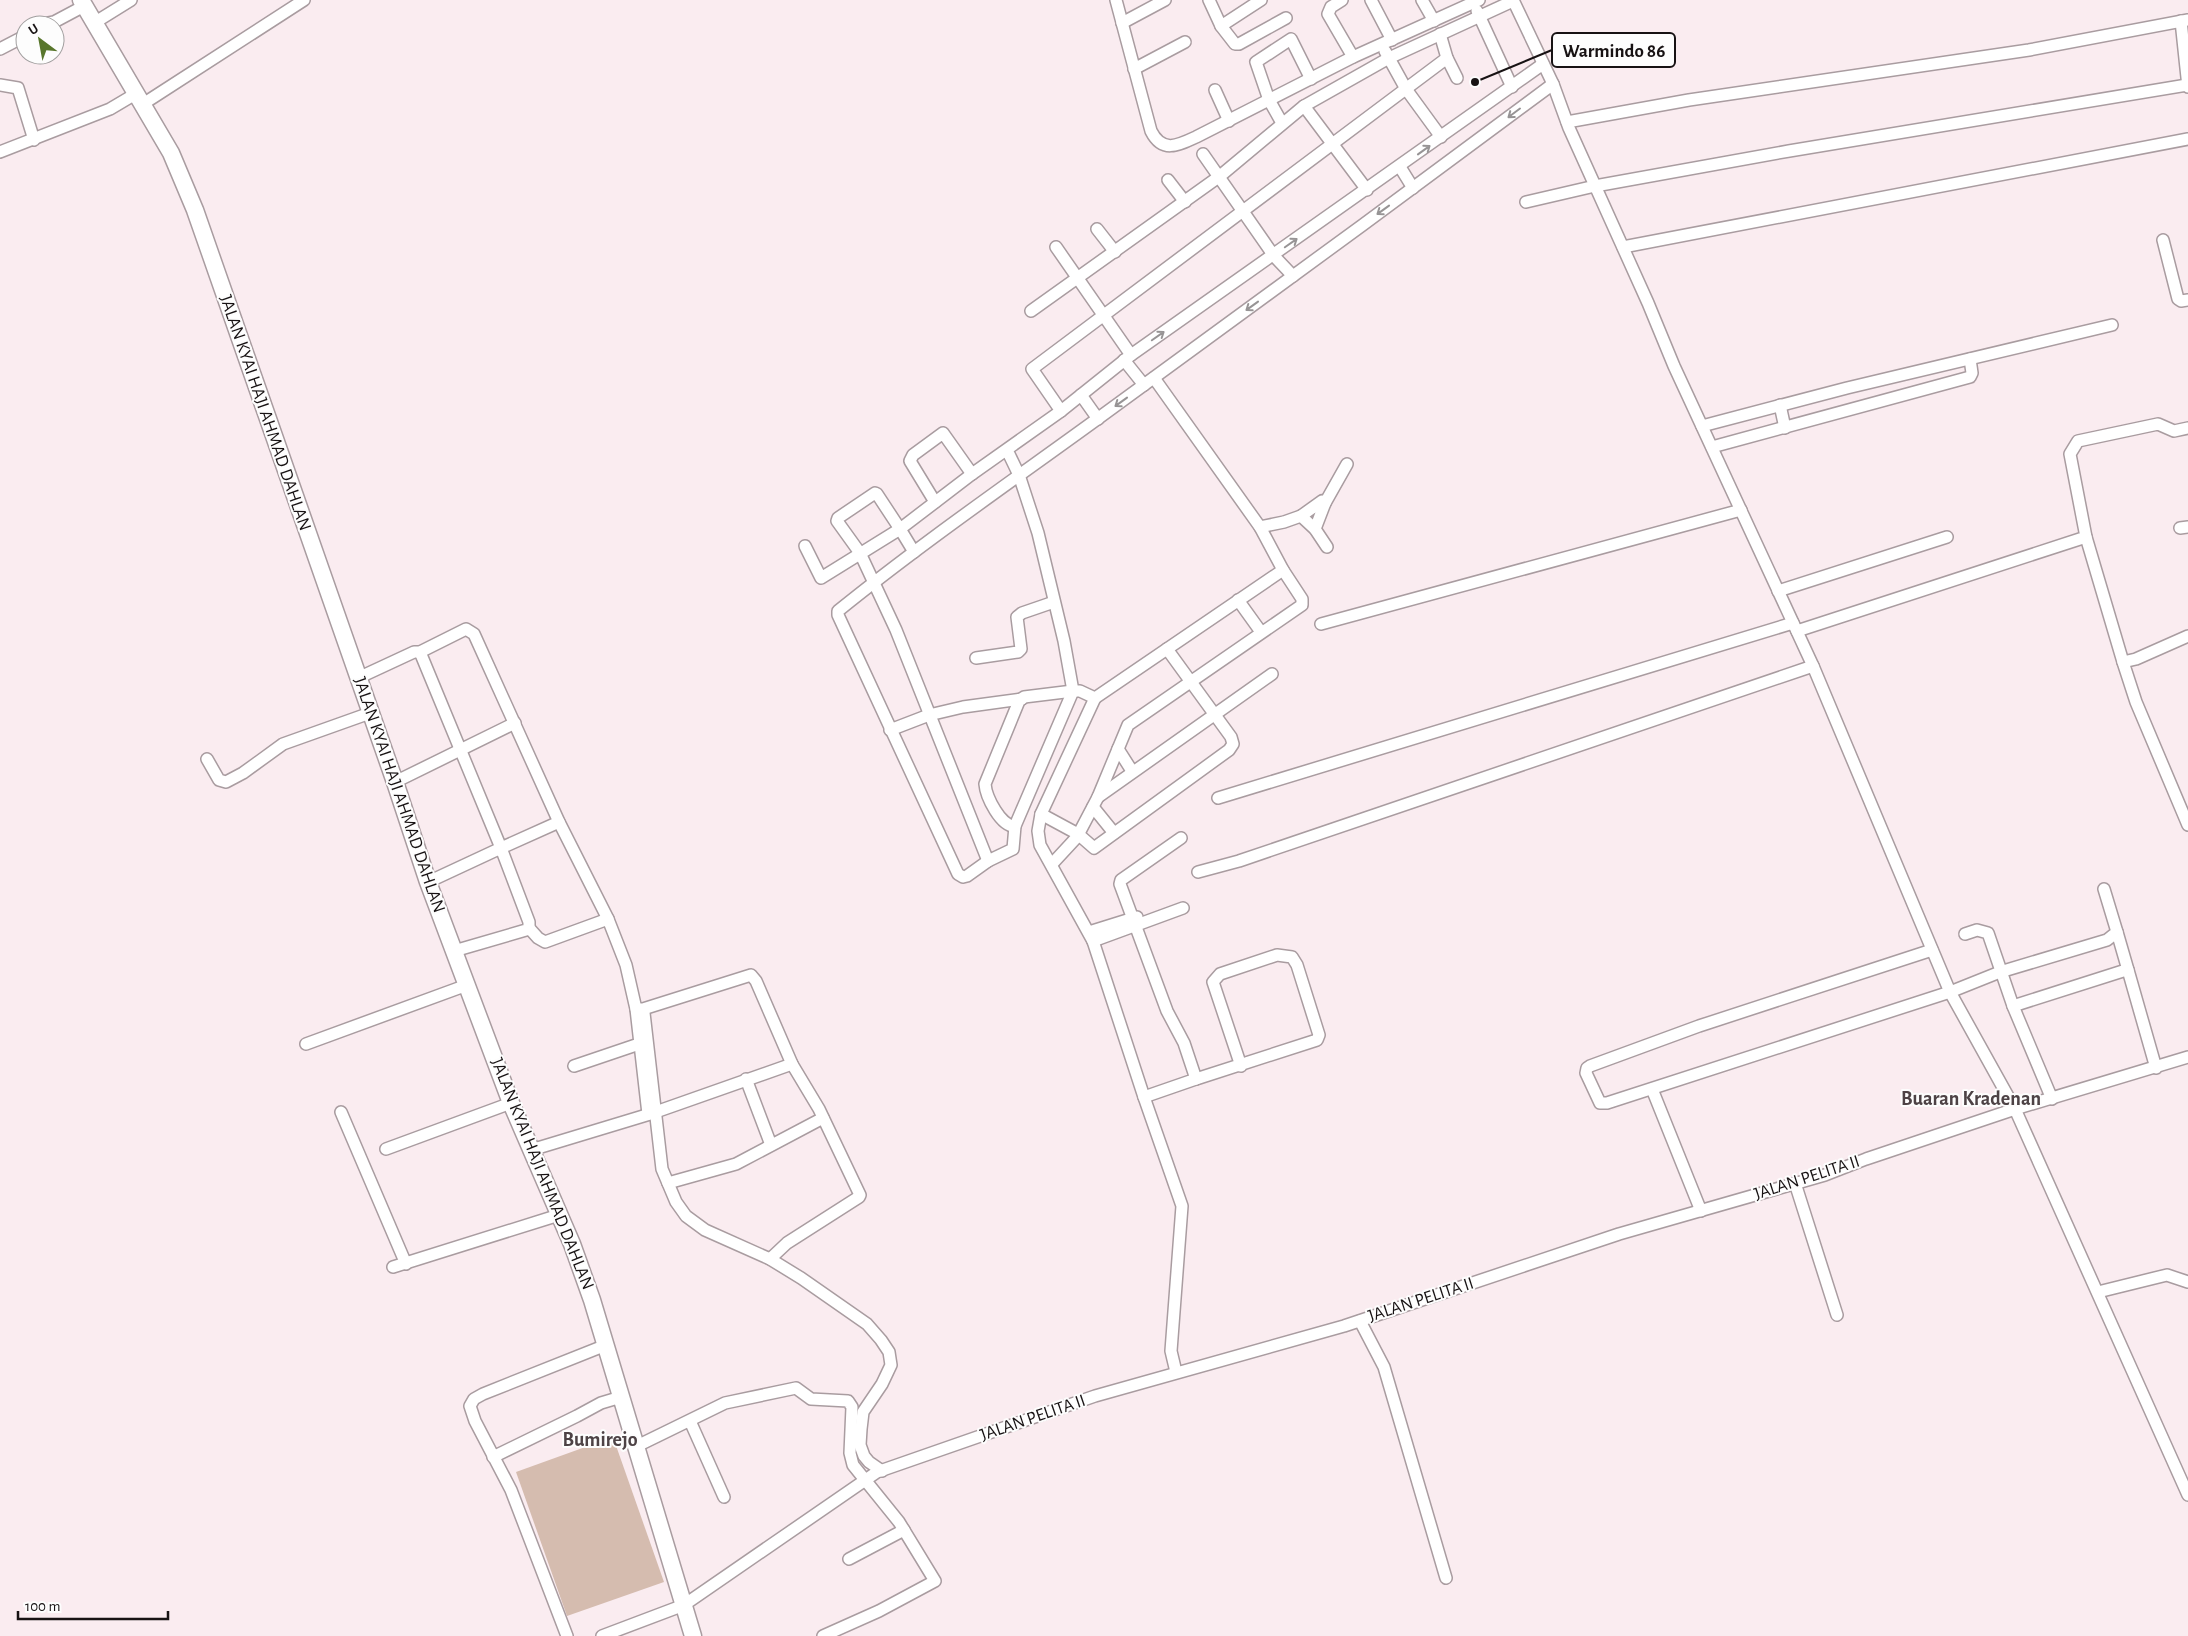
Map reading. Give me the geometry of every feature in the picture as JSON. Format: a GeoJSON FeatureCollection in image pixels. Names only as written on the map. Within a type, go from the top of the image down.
{"type":"FeatureCollection","features":[{"type":"Feature","properties":{"kind":"street"},"geometry":{"type":"LineString","coordinates":[[94,23],[131,0]]}},
{"type":"Feature","properties":{"kind":"street"},"geometry":{"type":"LineString","coordinates":[[0,152],[140,99],[304,0]]}},
{"type":"Feature","properties":{"kind":"street"},"geometry":{"type":"LineString","coordinates":[[1116,0],[1151,131],[1156,141],[1162,145],[1182,144],[1271,103],[1311,79],[1353,58],[1440,34],[1513,0],[1553,84],[1567,122],[1702,426],[1813,666],[1950,992],[2016,1109],[2188,1495]]}},
{"type":"Feature","properties":{"kind":"street"},"geometry":{"type":"LineString","coordinates":[[1122,23],[1165,0]]}},
{"type":"Feature","properties":{"kind":"street"},"geometry":{"type":"LineString","coordinates":[[1209,0],[1221,26],[1232,43],[1239,44],[1286,18]]}},
{"type":"Feature","properties":{"kind":"street"},"geometry":{"type":"LineString","coordinates":[[1221,26],[1261,0]]}},
{"type":"Feature","properties":{"kind":"street"},"geometry":{"type":"LineString","coordinates":[[1342,0],[1331,7],[1328,14],[1353,58]]}},
{"type":"Feature","properties":{"kind":"street"},"geometry":{"type":"LineString","coordinates":[[1371,0],[1387,48],[1406,89],[1442,137]]}},
{"type":"Feature","properties":{"kind":"street"},"geometry":{"type":"LineString","coordinates":[[1422,0],[1434,21]]}},
{"type":"Feature","properties":{"kind":"street"},"geometry":{"type":"LineString","coordinates":[[1031,311],[1220,176],[1304,106],[1387,48],[1474,1],[1512,87]]}},
{"type":"Feature","properties":{"kind":"street"},"geometry":{"type":"LineString","coordinates":[[64,15],[82,3]]}},
{"type":"Feature","properties":{"kind":"street","name":"JALAN KYAI HAJI AHMAD DAHLAN"},"geometry":{"type":"LineString","coordinates":[[82,3],[171,153],[195,210],[370,713],[400,779],[433,880],[459,950],[467,984],[511,1104],[539,1148],[560,1215],[589,1291],[693,1636]]}},
{"type":"Feature","properties":{"kind":"street"},"geometry":{"type":"LineString","coordinates":[[1526,202],[1595,186],[1789,151],[2188,86],[2184,21],[2029,50],[1689,100],[1567,122]]}},
{"type":"Feature","properties":{"kind":"street"},"geometry":{"type":"LineString","coordinates":[[1440,34],[1447,58],[1457,78]]}},
{"type":"Feature","properties":{"kind":"street"},"geometry":{"type":"LineString","coordinates":[[1282,123],[1271,103],[1256,62],[1291,39],[1311,79]]}},
{"type":"Feature","properties":{"kind":"street"},"geometry":{"type":"LineString","coordinates":[[0,48],[15,41]]}},
{"type":"Feature","properties":{"kind":"street"},"geometry":{"type":"LineString","coordinates":[[1134,69],[1184,42]]}},
{"type":"Feature","properties":{"kind":"street"},"geometry":{"type":"LineString","coordinates":[[1061,411],[1032,369],[1447,58]]}},
{"type":"Feature","properties":{"kind":"street"},"geometry":{"type":"LineString","coordinates":[[805,546],[821,578],[827,577],[860,553],[900,529],[972,474],[1061,411],[1128,358],[1543,64]]}},
{"type":"Feature","properties":{"kind":"street"},"geometry":{"type":"LineString","coordinates":[[1084,693],[1015,826],[1013,849],[988,861],[967,876],[960,877],[890,730],[838,615],[838,611],[914,552],[1414,188],[1553,84]]}},
{"type":"Feature","properties":{"kind":"street"},"geometry":{"type":"LineString","coordinates":[[0,85],[18,88],[34,140]]}},
{"type":"Feature","properties":{"kind":"street"},"geometry":{"type":"LineString","coordinates":[[1215,90],[1229,121]]}},
{"type":"Feature","properties":{"kind":"street"},"geometry":{"type":"LineString","coordinates":[[1304,106],[1367,190]]}},
{"type":"Feature","properties":{"kind":"street"},"geometry":{"type":"LineString","coordinates":[[1623,247],[2188,139]]}},
{"type":"Feature","properties":{"kind":"street"},"geometry":{"type":"LineString","coordinates":[[1203,154],[1274,256],[1292,276]]}},
{"type":"Feature","properties":{"kind":"street"},"geometry":{"type":"LineString","coordinates":[[1400,167],[1414,188]]}},
{"type":"Feature","properties":{"kind":"street"},"geometry":{"type":"LineString","coordinates":[[1168,180],[1185,202]]}},
{"type":"Feature","properties":{"kind":"street"},"geometry":{"type":"LineString","coordinates":[[1097,229],[1115,252]]}},
{"type":"Feature","properties":{"kind":"street"},"geometry":{"type":"LineString","coordinates":[[2163,240],[2178,299],[2181,301],[2188,300]]}},
{"type":"Feature","properties":{"kind":"street"},"geometry":{"type":"LineString","coordinates":[[1052,864],[1078,834],[1095,802],[1128,725],[1302,605],[1302,599],[1282,570],[1260,527],[1149,381],[1128,358],[1104,316],[1056,247]]}},
{"type":"Feature","properties":{"kind":"street"},"geometry":{"type":"LineString","coordinates":[[1702,426],[1780,405],[2112,325]]}},
{"type":"Feature","properties":{"kind":"street"},"geometry":{"type":"LineString","coordinates":[[1712,447],[1970,377],[1972,373],[1970,359]]}},
{"type":"Feature","properties":{"kind":"street"},"geometry":{"type":"LineString","coordinates":[[1081,395],[1098,419]]}},
{"type":"Feature","properties":{"kind":"street"},"geometry":{"type":"LineString","coordinates":[[1780,405],[1785,428]]}},
{"type":"Feature","properties":{"kind":"street"},"geometry":{"type":"LineString","coordinates":[[2188,428],[2174,431],[2158,424],[2084,438],[2078,441],[2070,454],[2084,538],[2123,662],[2136,702],[2183,802],[2188,825]]}},
{"type":"Feature","properties":{"kind":"street"},"geometry":{"type":"LineString","coordinates":[[935,502],[910,461],[913,455],[943,433],[972,474]]}},
{"type":"Feature","properties":{"kind":"street"},"geometry":{"type":"LineString","coordinates":[[1007,450],[1019,475],[1038,533],[1054,602],[1084,693],[1041,814],[1038,831],[1040,845],[1091,937],[1182,1206],[1171,1351],[1171,1374]]}},
{"type":"Feature","properties":{"kind":"street"},"geometry":{"type":"LineString","coordinates":[[1315,528],[1347,464]]}},
{"type":"Feature","properties":{"kind":"street"},"geometry":{"type":"LineString","coordinates":[[914,552],[877,494],[871,494],[837,521],[860,553],[896,630],[988,861]]}},
{"type":"Feature","properties":{"kind":"street"},"geometry":{"type":"LineString","coordinates":[[1260,527],[1301,516],[1319,502],[1326,503]]}},
{"type":"Feature","properties":{"kind":"street"},"geometry":{"type":"LineString","coordinates":[[1321,624],[1741,510]]}},
{"type":"Feature","properties":{"kind":"street"},"geometry":{"type":"LineString","coordinates":[[1301,516],[1315,528],[1327,547]]}},
{"type":"Feature","properties":{"kind":"street"},"geometry":{"type":"LineString","coordinates":[[1778,591],[1947,537]]}},
{"type":"Feature","properties":{"kind":"street"},"geometry":{"type":"LineString","coordinates":[[1218,798],[1795,627],[2084,538]]}},
{"type":"Feature","properties":{"kind":"street"},"geometry":{"type":"LineString","coordinates":[[890,730],[929,715],[963,707],[1022,698],[1084,693],[1166,649],[1282,570]]}},
{"type":"Feature","properties":{"kind":"street"},"geometry":{"type":"LineString","coordinates":[[1238,600],[1261,632]]}},
{"type":"Feature","properties":{"kind":"street"},"geometry":{"type":"LineString","coordinates":[[976,658],[1020,651],[1017,617],[1020,614],[1054,602]]}},
{"type":"Feature","properties":{"kind":"street"},"geometry":{"type":"LineString","coordinates":[[358,678],[414,652],[420,652],[466,629],[471,630],[474,634],[559,822],[608,919],[626,965],[639,1009],[652,1113]]}},
{"type":"Feature","properties":{"kind":"street"},"geometry":{"type":"LineString","coordinates":[[2123,662],[2136,659],[2188,636]]}},
{"type":"Feature","properties":{"kind":"street"},"geometry":{"type":"LineString","coordinates":[[1041,814],[1078,834],[1094,848],[1229,750],[1233,744],[1231,737],[1166,649]]}},
{"type":"Feature","properties":{"kind":"street"},"geometry":{"type":"LineString","coordinates":[[420,652],[501,848],[530,922],[529,928]]}},
{"type":"Feature","properties":{"kind":"street"},"geometry":{"type":"LineString","coordinates":[[1198,872],[1258,854],[1813,666]]}},
{"type":"Feature","properties":{"kind":"street"},"geometry":{"type":"LineString","coordinates":[[1095,802],[1132,771],[1272,674]]}},
{"type":"Feature","properties":{"kind":"street"},"geometry":{"type":"LineString","coordinates":[[1015,826],[1007,826],[998,816],[985,788],[985,784],[1019,701],[1022,698]]}},
{"type":"Feature","properties":{"kind":"street"},"geometry":{"type":"LineString","coordinates":[[207,759],[219,780],[226,782],[243,773],[283,744],[370,713]]}},
{"type":"Feature","properties":{"kind":"street"},"geometry":{"type":"LineString","coordinates":[[400,779],[515,723]]}},
{"type":"Feature","properties":{"kind":"street"},"geometry":{"type":"LineString","coordinates":[[1118,749],[1132,771]]}},
{"type":"Feature","properties":{"kind":"street"},"geometry":{"type":"LineString","coordinates":[[1095,802],[1114,833]]}},
{"type":"Feature","properties":{"kind":"street"},"geometry":{"type":"LineString","coordinates":[[433,880],[559,822]]}},
{"type":"Feature","properties":{"kind":"street"},"geometry":{"type":"LineString","coordinates":[[1182,838],[1120,882],[1167,1012],[1184,1043],[1196,1079]]}},
{"type":"Feature","properties":{"kind":"street"},"geometry":{"type":"LineString","coordinates":[[2104,889],[2156,1068]]}},
{"type":"Feature","properties":{"kind":"street"},"geometry":{"type":"LineString","coordinates":[[1091,937],[1185,904]]}},
{"type":"Feature","properties":{"kind":"street"},"geometry":{"type":"LineString","coordinates":[[529,928],[538,938],[545,942],[608,919]]}},
{"type":"Feature","properties":{"kind":"street"},"geometry":{"type":"LineString","coordinates":[[459,950],[529,928]]}},
{"type":"Feature","properties":{"kind":"street"},"geometry":{"type":"LineString","coordinates":[[1965,934],[1977,930],[1988,933],[2013,1006],[2052,1098]]}},
{"type":"Feature","properties":{"kind":"street"},"geometry":{"type":"LineString","coordinates":[[1932,950],[1699,1026],[1590,1066],[1585,1070],[1602,1104],[1950,992],[2000,972],[2107,940],[2117,932]]}},
{"type":"Feature","properties":{"kind":"street"},"geometry":{"type":"LineString","coordinates":[[1144,1097],[1196,1079],[1240,1066],[1318,1040],[1319,1038],[1297,965],[1292,958],[1278,956],[1220,974],[1213,982],[1240,1066]]}},
{"type":"Feature","properties":{"kind":"street"},"geometry":{"type":"LineString","coordinates":[[2013,1006],[2128,970]]}},
{"type":"Feature","properties":{"kind":"street"},"geometry":{"type":"LineString","coordinates":[[639,1009],[751,975],[756,981],[792,1064],[823,1118],[860,1194],[787,1243],[770,1259]]}},
{"type":"Feature","properties":{"kind":"street"},"geometry":{"type":"LineString","coordinates":[[306,1044],[467,984]]}},
{"type":"Feature","properties":{"kind":"street"},"geometry":{"type":"LineString","coordinates":[[639,1009],[639,1044],[662,1169],[676,1202],[691,1220],[713,1234],[770,1259],[867,1324],[889,1352],[891,1365],[882,1384],[863,1412],[860,1445],[864,1456],[869,1462],[874,1475],[904,1530],[935,1581],[879,1611],[823,1636]]}},
{"type":"Feature","properties":{"kind":"street"},"geometry":{"type":"LineString","coordinates":[[574,1066],[639,1044]]}},
{"type":"Feature","properties":{"kind":"street","name":"JALAN PELITA II"},"geometry":{"type":"LineString","coordinates":[[602,1636],[684,1605],[874,1475],[1095,1396],[1360,1320],[1619,1234],[1795,1183],[2016,1109],[2188,1058]]}},
{"type":"Feature","properties":{"kind":"street"},"geometry":{"type":"LineString","coordinates":[[539,1148],[652,1113],[792,1064]]}},
{"type":"Feature","properties":{"kind":"street"},"geometry":{"type":"LineString","coordinates":[[746,1079],[771,1145]]}},
{"type":"Feature","properties":{"kind":"street"},"geometry":{"type":"LineString","coordinates":[[1652,1088],[1701,1211]]}},
{"type":"Feature","properties":{"kind":"street"},"geometry":{"type":"LineString","coordinates":[[386,1149],[511,1104]]}},
{"type":"Feature","properties":{"kind":"street"},"geometry":{"type":"LineString","coordinates":[[341,1112],[406,1264]]}},
{"type":"Feature","properties":{"kind":"street"},"geometry":{"type":"LineString","coordinates":[[668,1183],[736,1164],[823,1118]]}},
{"type":"Feature","properties":{"kind":"street"},"geometry":{"type":"LineString","coordinates":[[1795,1183],[1837,1315]]}},
{"type":"Feature","properties":{"kind":"street"},"geometry":{"type":"LineString","coordinates":[[394,1267],[560,1215]]}},
{"type":"Feature","properties":{"kind":"street"},"geometry":{"type":"LineString","coordinates":[[2099,1295],[2167,1275],[2188,1282]]}},
{"type":"Feature","properties":{"kind":"street"},"geometry":{"type":"LineString","coordinates":[[1360,1320],[1384,1367],[1446,1578]]}},
{"type":"Feature","properties":{"kind":"street"},"geometry":{"type":"LineString","coordinates":[[567,1636],[511,1490],[493,1457],[470,1406],[474,1399],[483,1394],[606,1345]]}},
{"type":"Feature","properties":{"kind":"street"},"geometry":{"type":"LineString","coordinates":[[635,1447],[725,1403],[796,1388],[811,1398],[848,1401],[852,1407],[863,1412]]}},
{"type":"Feature","properties":{"kind":"street"},"geometry":{"type":"LineString","coordinates":[[493,1457],[601,1403],[621,1397]]}},
{"type":"Feature","properties":{"kind":"street"},"geometry":{"type":"LineString","coordinates":[[852,1407],[851,1459],[853,1465],[874,1475]]}},
{"type":"Feature","properties":{"kind":"street"},"geometry":{"type":"LineString","coordinates":[[690,1421],[724,1497]]}},
{"type":"Feature","properties":{"kind":"street"},"geometry":{"type":"LineString","coordinates":[[849,1559],[904,1530]]}},
{"type":"Feature","properties":{"kind":"shaded area"},"geometry":{"type":"Polygon","coordinates":[[[613,1437],[664,1582],[567,1616],[516,1472],[613,1437]]]}},
{"type":"Feature","properties":{"kind":"place","name":"Warmindo 86"},"geometry":{"type":"Point","coordinates":[1475,82]}},
{"type":"Feature","properties":{"kind":"district","name":"Buaran Kradenan"},"geometry":{"type":"Point","coordinates":[1971,1099]}},
{"type":"Feature","properties":{"kind":"district","name":"Bumirejo"},"geometry":{"type":"Point","coordinates":[600,1440]}}]}
